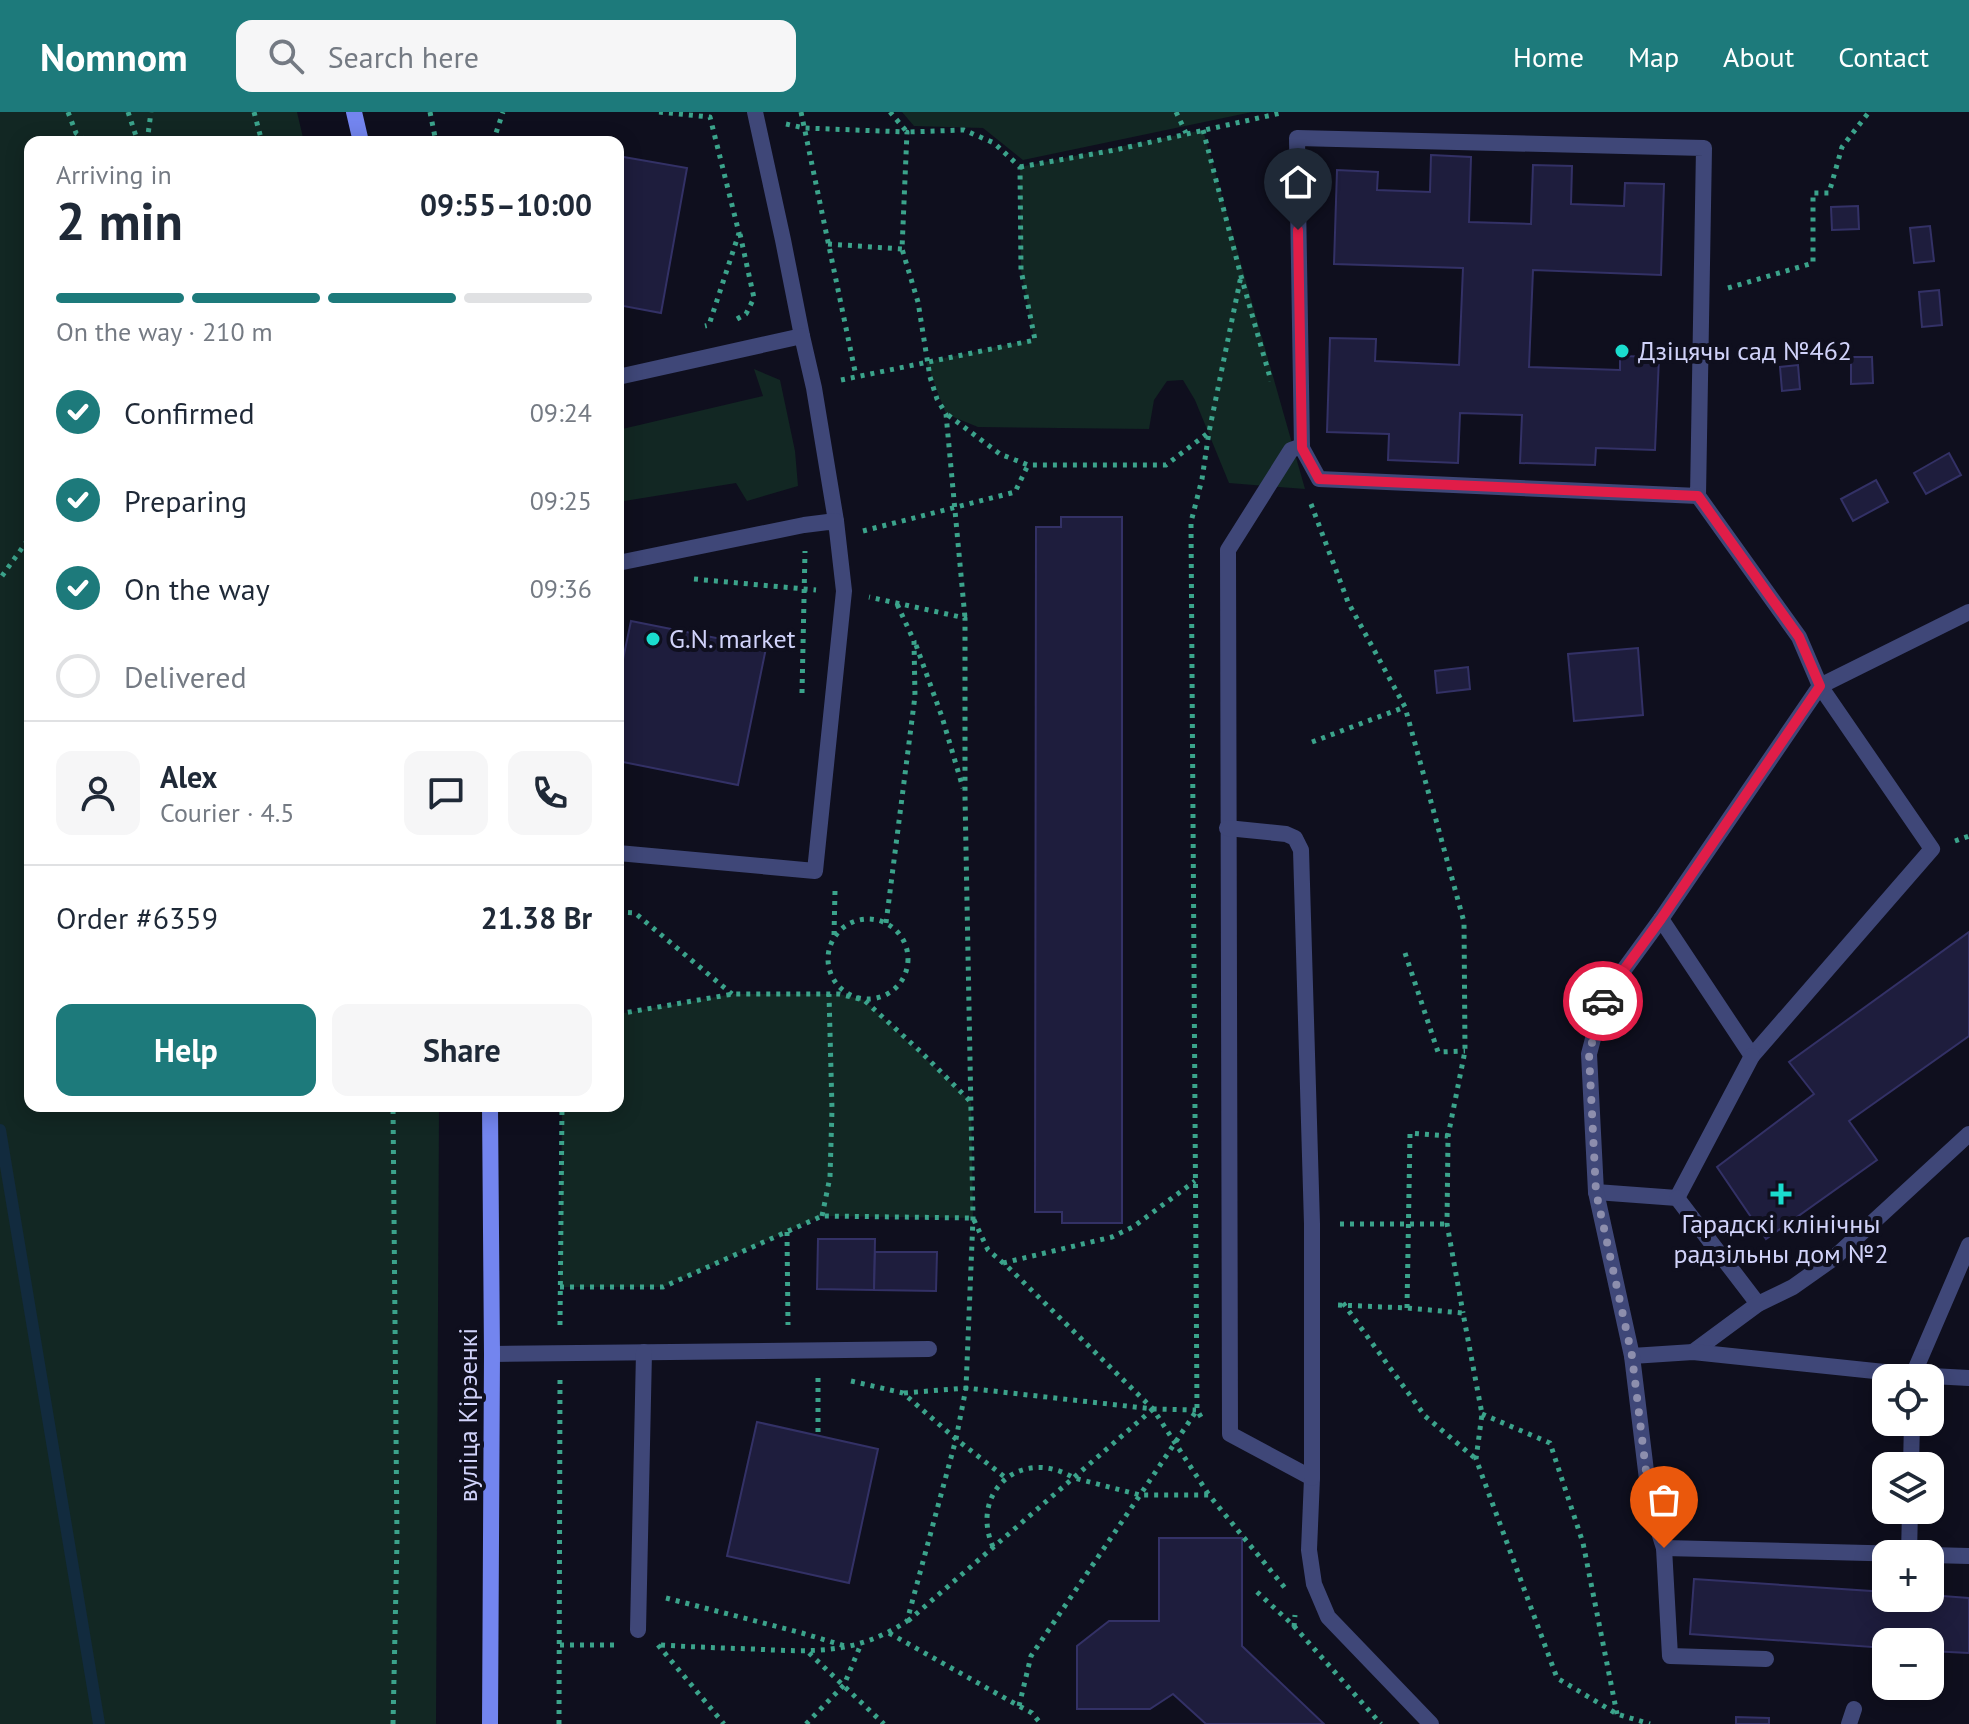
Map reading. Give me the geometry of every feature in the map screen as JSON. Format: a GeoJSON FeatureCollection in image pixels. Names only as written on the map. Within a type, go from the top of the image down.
{"type":"FeatureCollection","features":[{"type":"Feature","properties":{"kind":"street"},"geometry":{"type":"LineString","coordinates":[[354,112],[360,136]]}},
{"type":"Feature","properties":{"kind":"street","name":"вуліца Кірэенкі"},"geometry":{"type":"LineString","coordinates":[[490,1112],[490,1724]]}},
{"type":"Feature","properties":{"kind":"lane"},"geometry":{"type":"LineString","coordinates":[[624,854],[815,871],[844,591],[814,388],[756,116]]}},
{"type":"Feature","properties":{"kind":"lane"},"geometry":{"type":"LineString","coordinates":[[1677,1198],[1752,1056],[1932,849],[1820,686],[1799,637],[1698,496],[1704,148],[1297,138],[1302,446],[1319,479],[1698,496]]}},
{"type":"Feature","properties":{"kind":"lane"},"geometry":{"type":"LineString","coordinates":[[624,376],[802,336]]}},
{"type":"Feature","properties":{"kind":"lane"},"geometry":{"type":"LineString","coordinates":[[1302,446],[1291,450],[1228,550],[1230,1434],[1312,1478]]}},
{"type":"Feature","properties":{"kind":"lane"},"geometry":{"type":"LineString","coordinates":[[624,562],[804,525],[837,529]]}},
{"type":"Feature","properties":{"kind":"lane"},"geometry":{"type":"LineString","coordinates":[[1766,1659],[1670,1656],[1664,1548],[1650,1504],[1632,1356],[1596,1192],[1589,1054],[1604,997],[1820,686],[1969,612]]}},
{"type":"Feature","properties":{"kind":"lane"},"geometry":{"type":"LineString","coordinates":[[1227,828],[1286,834],[1295,838],[1301,850],[1313,1304],[1309,1550],[1314,1584],[1328,1617],[1431,1724]]}},
{"type":"Feature","properties":{"kind":"lane"},"geometry":{"type":"LineString","coordinates":[[1661,919],[1752,1056]]}},
{"type":"Feature","properties":{"kind":"lane"},"geometry":{"type":"LineString","coordinates":[[1693,1352],[1758,1304],[1793,1287],[1834,1258],[1969,1134]]}},
{"type":"Feature","properties":{"kind":"lane"},"geometry":{"type":"LineString","coordinates":[[1596,1192],[1677,1198],[1758,1304]]}},
{"type":"Feature","properties":{"kind":"lane"},"geometry":{"type":"LineString","coordinates":[[1918,1364],[1969,1245]]}},
{"type":"Feature","properties":{"kind":"lane"},"geometry":{"type":"LineString","coordinates":[[492,1354],[929,1349]]}},
{"type":"Feature","properties":{"kind":"lane"},"geometry":{"type":"LineString","coordinates":[[641,1638],[644,1352]]}},
{"type":"Feature","properties":{"kind":"lane"},"geometry":{"type":"LineString","coordinates":[[1632,1356],[1693,1352],[1872,1372]]}},
{"type":"Feature","properties":{"kind":"lane"},"geometry":{"type":"LineString","coordinates":[[1944,1377],[1969,1378]]}},
{"type":"Feature","properties":{"kind":"lane"},"geometry":{"type":"LineString","coordinates":[[1664,1548],[1872,1553]]}},
{"type":"Feature","properties":{"kind":"lane"},"geometry":{"type":"LineString","coordinates":[[1944,1555],[1969,1556]]}},
{"type":"Feature","properties":{"kind":"path"},"geometry":{"type":"LineString","coordinates":[[68,112],[80,136]]}},
{"type":"Feature","properties":{"kind":"path"},"geometry":{"type":"LineString","coordinates":[[128,112],[136,136]]}},
{"type":"Feature","properties":{"kind":"path"},"geometry":{"type":"LineString","coordinates":[[148,136],[151,112]]}},
{"type":"Feature","properties":{"kind":"path"},"geometry":{"type":"LineString","coordinates":[[254,112],[260,136]]}},
{"type":"Feature","properties":{"kind":"path"},"geometry":{"type":"LineString","coordinates":[[430,112],[435,136]]}},
{"type":"Feature","properties":{"kind":"path"},"geometry":{"type":"LineString","coordinates":[[495,136],[503,112]]}},
{"type":"Feature","properties":{"kind":"path"},"geometry":{"type":"LineString","coordinates":[[659,112],[710,117],[754,298],[746,314],[738,319],[694,329]]}},
{"type":"Feature","properties":{"kind":"path"},"geometry":{"type":"LineString","coordinates":[[801,112],[856,376]]}},
{"type":"Feature","properties":{"kind":"path"},"geometry":{"type":"LineString","coordinates":[[890,112],[907,132],[902,249],[918,302],[926,362],[937,399],[946,414],[1000,454],[1028,465],[1166,465],[1209,432]]}},
{"type":"Feature","properties":{"kind":"path"},"geometry":{"type":"LineString","coordinates":[[1176,112],[1186,133]]}},
{"type":"Feature","properties":{"kind":"path"},"geometry":{"type":"LineString","coordinates":[[1020,167],[1115,150],[1286,112]]}},
{"type":"Feature","properties":{"kind":"path"},"geometry":{"type":"LineString","coordinates":[[1702,296],[1813,263],[1813,193],[1829,193],[1842,147],[1869,112]]}},
{"type":"Feature","properties":{"kind":"path"},"geometry":{"type":"LineString","coordinates":[[756,116],[804,128],[907,132],[964,130],[994,143],[1020,167],[1021,270],[1035,340],[856,376],[814,388]]}},
{"type":"Feature","properties":{"kind":"path"},"geometry":{"type":"LineString","coordinates":[[1203,130],[1274,392]]}},
{"type":"Feature","properties":{"kind":"path"},"geometry":{"type":"LineString","coordinates":[[709,325],[739,233]]}},
{"type":"Feature","properties":{"kind":"path"},"geometry":{"type":"LineString","coordinates":[[828,244],[902,249]]}},
{"type":"Feature","properties":{"kind":"path"},"geometry":{"type":"LineString","coordinates":[[1204,1422],[1197,1410],[1191,522],[1241,276]]}},
{"type":"Feature","properties":{"kind":"path"},"geometry":{"type":"LineString","coordinates":[[907,1621],[956,1439],[966,1388],[973,1218],[965,618],[946,414]]}},
{"type":"Feature","properties":{"kind":"path"},"geometry":{"type":"LineString","coordinates":[[837,529],[1015,492],[1028,465]]}},
{"type":"Feature","properties":{"kind":"path"},"geometry":{"type":"LineString","coordinates":[[1311,503],[1348,602],[1405,707],[1464,922],[1465,1051],[1448,1136],[1447,1224],[1482,1414],[1476,1459],[1557,1678],[1617,1714],[1650,1724]]}},
{"type":"Feature","properties":{"kind":"path"},"geometry":{"type":"LineString","coordinates":[[802,694],[804,525]]}},
{"type":"Feature","properties":{"kind":"path"},"geometry":{"type":"LineString","coordinates":[[2,576],[24,545]]}},
{"type":"Feature","properties":{"kind":"path"},"geometry":{"type":"LineString","coordinates":[[680,577],[844,591],[965,618]]}},
{"type":"Feature","properties":{"kind":"path"},"geometry":{"type":"LineString","coordinates":[[897,604],[942,717],[965,796]]}},
{"type":"Feature","properties":{"kind":"path"},"geometry":{"type":"LineString","coordinates":[[886,923],[915,696],[914,641]]}},
{"type":"Feature","properties":{"kind":"path"},"geometry":{"type":"LineString","coordinates":[[1312,742],[1405,707]]}},
{"type":"Feature","properties":{"kind":"path"},"geometry":{"type":"LineString","coordinates":[[834,936],[835,891]]}},
{"type":"Feature","properties":{"kind":"path"},"geometry":{"type":"LineString","coordinates":[[624,912],[635,913],[733,994]]}},
{"type":"Feature","properties":{"kind":"path"},"geometry":{"type":"LineString","coordinates":[[864,1000],[891,992],[907,971],[908,957],[905,944],[897,932],[886,923],[863,919],[842,928],[834,936],[827,959],[834,982],[842,991],[864,1000],[971,1102]]}},
{"type":"Feature","properties":{"kind":"path"},"geometry":{"type":"LineString","coordinates":[[1405,953],[1438,1052],[1465,1051]]}},
{"type":"Feature","properties":{"kind":"path"},"geometry":{"type":"LineString","coordinates":[[624,1013],[733,994],[852,996]]}},
{"type":"Feature","properties":{"kind":"path"},"geometry":{"type":"LineString","coordinates":[[822,1216],[830,1177],[832,1123],[829,994]]}},
{"type":"Feature","properties":{"kind":"path"},"geometry":{"type":"LineString","coordinates":[[393,1112],[397,1540],[393,1724]]}},
{"type":"Feature","properties":{"kind":"path"},"geometry":{"type":"LineString","coordinates":[[559,1724],[562,1112]]}},
{"type":"Feature","properties":{"kind":"path"},"geometry":{"type":"LineString","coordinates":[[1407,1308],[1410,1133],[1448,1136]]}},
{"type":"Feature","properties":{"kind":"path"},"geometry":{"type":"LineString","coordinates":[[1003,1263],[1112,1237],[1133,1227],[1196,1180]]}},
{"type":"Feature","properties":{"kind":"path"},"geometry":{"type":"LineString","coordinates":[[560,1287],[663,1287],[822,1216],[973,1218]]}},
{"type":"Feature","properties":{"kind":"path"},"geometry":{"type":"LineString","coordinates":[[973,1218],[988,1250],[1153,1409],[1209,1495],[1286,1590]]}},
{"type":"Feature","properties":{"kind":"path"},"geometry":{"type":"LineString","coordinates":[[1312,1224],[1447,1224]]}},
{"type":"Feature","properties":{"kind":"path"},"geometry":{"type":"LineString","coordinates":[[787,1232],[788,1378],[831,1379]]}},
{"type":"Feature","properties":{"kind":"path"},"geometry":{"type":"LineString","coordinates":[[1312,1265],[1425,1416],[1476,1459]]}},
{"type":"Feature","properties":{"kind":"path"},"geometry":{"type":"LineString","coordinates":[[1313,1304],[1463,1313]]}},
{"type":"Feature","properties":{"kind":"path"},"geometry":{"type":"LineString","coordinates":[[818,1378],[818,1436]]}},
{"type":"Feature","properties":{"kind":"path"},"geometry":{"type":"LineString","coordinates":[[843,1379],[903,1393],[966,1388],[1153,1409],[1197,1410]]}},
{"type":"Feature","properties":{"kind":"path"},"geometry":{"type":"LineString","coordinates":[[903,1393],[1006,1478]]}},
{"type":"Feature","properties":{"kind":"path"},"geometry":{"type":"LineString","coordinates":[[641,1638],[658,1645],[809,1652],[849,1648],[889,1633],[907,1621],[1153,1409]]}},
{"type":"Feature","properties":{"kind":"path"},"geometry":{"type":"LineString","coordinates":[[1019,1706],[1031,1656],[1197,1410]]}},
{"type":"Feature","properties":{"kind":"path"},"geometry":{"type":"LineString","coordinates":[[1482,1414],[1550,1443],[1583,1543],[1617,1714]]}},
{"type":"Feature","properties":{"kind":"path"},"geometry":{"type":"LineString","coordinates":[[993,1547],[986,1520],[988,1504],[995,1489],[1019,1470],[1034,1466],[1049,1467],[1074,1478],[1140,1495],[1209,1495]]}},
{"type":"Feature","properties":{"kind":"path"},"geometry":{"type":"LineString","coordinates":[[1257,1592],[1294,1627],[1381,1724]]}},
{"type":"Feature","properties":{"kind":"path"},"geometry":{"type":"LineString","coordinates":[[661,1596],[849,1648]]}},
{"type":"Feature","properties":{"kind":"path"},"geometry":{"type":"LineString","coordinates":[[1294,1627],[1296,1601]]}},
{"type":"Feature","properties":{"kind":"path"},"geometry":{"type":"LineString","coordinates":[[889,1633],[1032,1713],[1041,1724]]}},
{"type":"Feature","properties":{"kind":"path"},"geometry":{"type":"LineString","coordinates":[[806,1724],[844,1685],[861,1643]]}},
{"type":"Feature","properties":{"kind":"path"},"geometry":{"type":"LineString","coordinates":[[560,1645],[616,1645]]}},
{"type":"Feature","properties":{"kind":"path"},"geometry":{"type":"LineString","coordinates":[[658,1645],[722,1723]]}},
{"type":"Feature","properties":{"kind":"path"},"geometry":{"type":"LineString","coordinates":[[809,1652],[884,1724]]}},
{"type":"Feature","properties":{"kind":"path"},"geometry":{"type":"LineString","coordinates":[[1029,1724],[1032,1713]]}},
{"type":"Feature","properties":{"kind":"green space"},"geometry":{"type":"Polygon","coordinates":[[[0,112],[297,112],[303,136],[24,136],[24,1112],[439,1112],[436,1724],[0,1724],[0,112]]]}},
{"type":"Feature","properties":{"kind":"green space"},"geometry":{"type":"Polygon","coordinates":[[[902,112],[1252,112],[1023,160],[983,128],[914,126],[902,112]]]}},
{"type":"Feature","properties":{"kind":"green space"},"geometry":{"type":"Polygon","coordinates":[[[1203,130],[1305,489],[1229,483],[1195,400],[1183,380],[1167,381],[1154,400],[1149,429],[978,427],[946,414],[926,362],[1034,339],[1021,270],[1020,167],[1203,130]]]}},
{"type":"Feature","properties":{"kind":"green space"},"geometry":{"type":"Polygon","coordinates":[[[754,369],[780,380],[795,451],[798,486],[747,501],[736,483],[624,501],[624,429],[763,396],[754,369]]]}},
{"type":"Feature","properties":{"kind":"green space"},"geometry":{"type":"Polygon","coordinates":[[[733,994],[839,994],[864,1000],[971,1102],[973,1218],[822,1216],[663,1287],[560,1287],[562,1112],[624,1112],[624,1013],[733,994]]]}},
{"type":"Feature","properties":{"kind":"building"},"geometry":{"type":"Polygon","coordinates":[[[1431,155],[1471,157],[1469,222],[1531,224],[1533,165],[1572,166],[1571,204],[1624,206],[1625,183],[1664,184],[1661,275],[1533,270],[1529,367],[1620,370],[1620,356],[1659,357],[1655,450],[1596,448],[1595,465],[1520,463],[1522,415],[1460,413],[1458,463],[1388,460],[1389,434],[1327,432],[1330,338],[1376,339],[1375,361],[1459,365],[1463,268],[1334,264],[1337,170],[1378,172],[1377,190],[1430,192],[1431,155]]]}},
{"type":"Feature","properties":{"kind":"building"},"geometry":{"type":"Polygon","coordinates":[[[624,157],[687,168],[661,313],[624,306],[624,157]]]}},
{"type":"Feature","properties":{"kind":"building"},"geometry":{"type":"Polygon","coordinates":[[[1858,206],[1859,229],[1832,230],[1831,207],[1858,206]]]}},
{"type":"Feature","properties":{"kind":"building"},"geometry":{"type":"Polygon","coordinates":[[[1930,226],[1934,261],[1914,263],[1910,228],[1930,226]]]}},
{"type":"Feature","properties":{"kind":"building"},"geometry":{"type":"Polygon","coordinates":[[[1939,290],[1942,325],[1922,327],[1919,292],[1939,290]]]}},
{"type":"Feature","properties":{"kind":"building"},"geometry":{"type":"Polygon","coordinates":[[[1851,357],[1872,357],[1873,383],[1851,384],[1851,357]]]}},
{"type":"Feature","properties":{"kind":"building"},"geometry":{"type":"Polygon","coordinates":[[[1798,365],[1800,389],[1782,391],[1780,367],[1798,365]]]}},
{"type":"Feature","properties":{"kind":"building"},"geometry":{"type":"Polygon","coordinates":[[[1949,453],[1961,475],[1926,494],[1914,473],[1949,453]]]}},
{"type":"Feature","properties":{"kind":"building"},"geometry":{"type":"Polygon","coordinates":[[[1876,480],[1888,502],[1853,521],[1841,499],[1876,480]]]}},
{"type":"Feature","properties":{"kind":"building"},"geometry":{"type":"Polygon","coordinates":[[[1061,517],[1122,517],[1122,1223],[1062,1223],[1062,1212],[1035,1212],[1036,527],[1061,527],[1061,517]]]}},
{"type":"Feature","properties":{"kind":"building"},"geometry":{"type":"Polygon","coordinates":[[[631,621],[766,648],[738,785],[624,762],[624,654],[631,621]]]}},
{"type":"Feature","properties":{"kind":"building"},"geometry":{"type":"Polygon","coordinates":[[[1638,648],[1643,715],[1574,721],[1568,654],[1638,648]]]}},
{"type":"Feature","properties":{"kind":"building"},"geometry":{"type":"Polygon","coordinates":[[[1468,667],[1470,689],[1437,693],[1435,671],[1468,667]]]}},
{"type":"Feature","properties":{"kind":"building"},"geometry":{"type":"Polygon","coordinates":[[[1969,932],[1969,1036],[1849,1121],[1877,1160],[1766,1239],[1717,1167],[1814,1094],[1789,1062],[1969,932]]]}},
{"type":"Feature","properties":{"kind":"building"},"geometry":{"type":"Polygon","coordinates":[[[818,1239],[875,1239],[874,1290],[817,1289],[818,1239]]]}},
{"type":"Feature","properties":{"kind":"building"},"geometry":{"type":"Polygon","coordinates":[[[875,1252],[937,1252],[936,1291],[874,1290],[875,1252]]]}},
{"type":"Feature","properties":{"kind":"building"},"geometry":{"type":"Polygon","coordinates":[[[757,1422],[878,1449],[849,1583],[727,1556],[757,1422]]]}},
{"type":"Feature","properties":{"kind":"building"},"geometry":{"type":"Polygon","coordinates":[[[1159,1538],[1242,1538],[1242,1646],[1324,1724],[1206,1724],[1173,1694],[1150,1709],[1077,1709],[1077,1646],[1109,1621],[1159,1621],[1159,1538]]]}},
{"type":"Feature","properties":{"kind":"building"},"geometry":{"type":"Polygon","coordinates":[[[1694,1579],[1872,1591],[1872,1612],[1944,1612],[1944,1596],[1969,1598],[1969,1653],[1944,1652],[1944,1628],[1872,1628],[1872,1647],[1690,1634],[1694,1579]]]}},
{"type":"Feature","properties":{"kind":"building"},"geometry":{"type":"Polygon","coordinates":[[[1736,1717],[1769,1718],[1769,1724],[1736,1724],[1736,1717]]]}},
{"type":"Feature","properties":{"kind":"waterway"},"geometry":{"type":"LineString","coordinates":[[0,1130],[99,1724]]}},
{"type":"Feature","properties":{"kind":"way so far"},"geometry":{"type":"LineString","coordinates":[[1603,1001],[1589,1054],[1596,1192],[1632,1356],[1650,1504],[1664,1548]]}},
{"type":"Feature","properties":{"kind":"place","name":"Дзіцячы сад №462"},"geometry":{"type":"Point","coordinates":[1622,351]}},
{"type":"Feature","properties":{"kind":"place","name":"G.N. market"},"geometry":{"type":"Point","coordinates":[653,639]}},
{"type":"Feature","properties":{"kind":"place","name":"Гарадскі клінічны радзільны дом №2"},"geometry":{"type":"Point","coordinates":[1781,1194]}},
{"type":"Feature","properties":{"kind":"route"},"geometry":{"type":"LineString","coordinates":[[1298,230],[1302,448],[1319,479],[1698,496],[1799,637],[1820,686],[1603,1001]]}}]}
